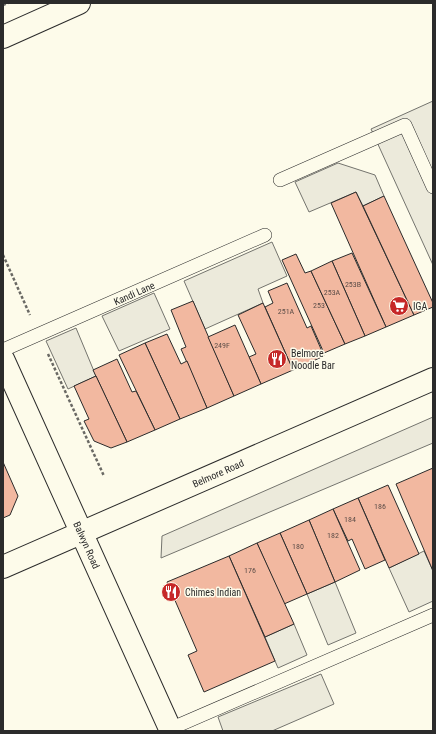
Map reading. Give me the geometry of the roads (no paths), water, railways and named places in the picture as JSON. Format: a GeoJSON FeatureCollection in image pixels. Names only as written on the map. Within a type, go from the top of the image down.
{"type":"FeatureCollection","features":[{"type":"Feature","properties":{"kind":"main road"},"geometry":{"type":"LineString","coordinates":[[3,37],[79,3]]}},
{"type":"Feature","properties":{"kind":"main road","name":"Balwyn Road"},"geometry":{"type":"LineString","coordinates":[[3,360],[171,730]]}},
{"type":"Feature","properties":{"kind":"main road","name":"Belmore Road"},"geometry":{"type":"LineString","coordinates":[[3,567],[433,379]]}},
{"type":"Feature","properties":{"kind":"lane"},"geometry":{"type":"LineString","coordinates":[[280,180],[406,125],[433,187]]}},
{"type":"Feature","properties":{"kind":"lane","name":"Kandi Lane"},"geometry":{"type":"LineString","coordinates":[[3,350],[265,235]]}},
{"type":"Feature","properties":{"kind":"lane"},"geometry":{"type":"LineString","coordinates":[[171,730],[433,615]]}},
{"type":"Feature","properties":{"kind":"place","name":"IGA"},"geometry":{"type":"Point","coordinates":[399,306]}},
{"type":"Feature","properties":{"kind":"place","name":"Belmore Noodle Bar"},"geometry":{"type":"Point","coordinates":[277,359]}},
{"type":"Feature","properties":{"kind":"place","name":"Chimes Indian"},"geometry":{"type":"Point","coordinates":[171,592]}}]}
